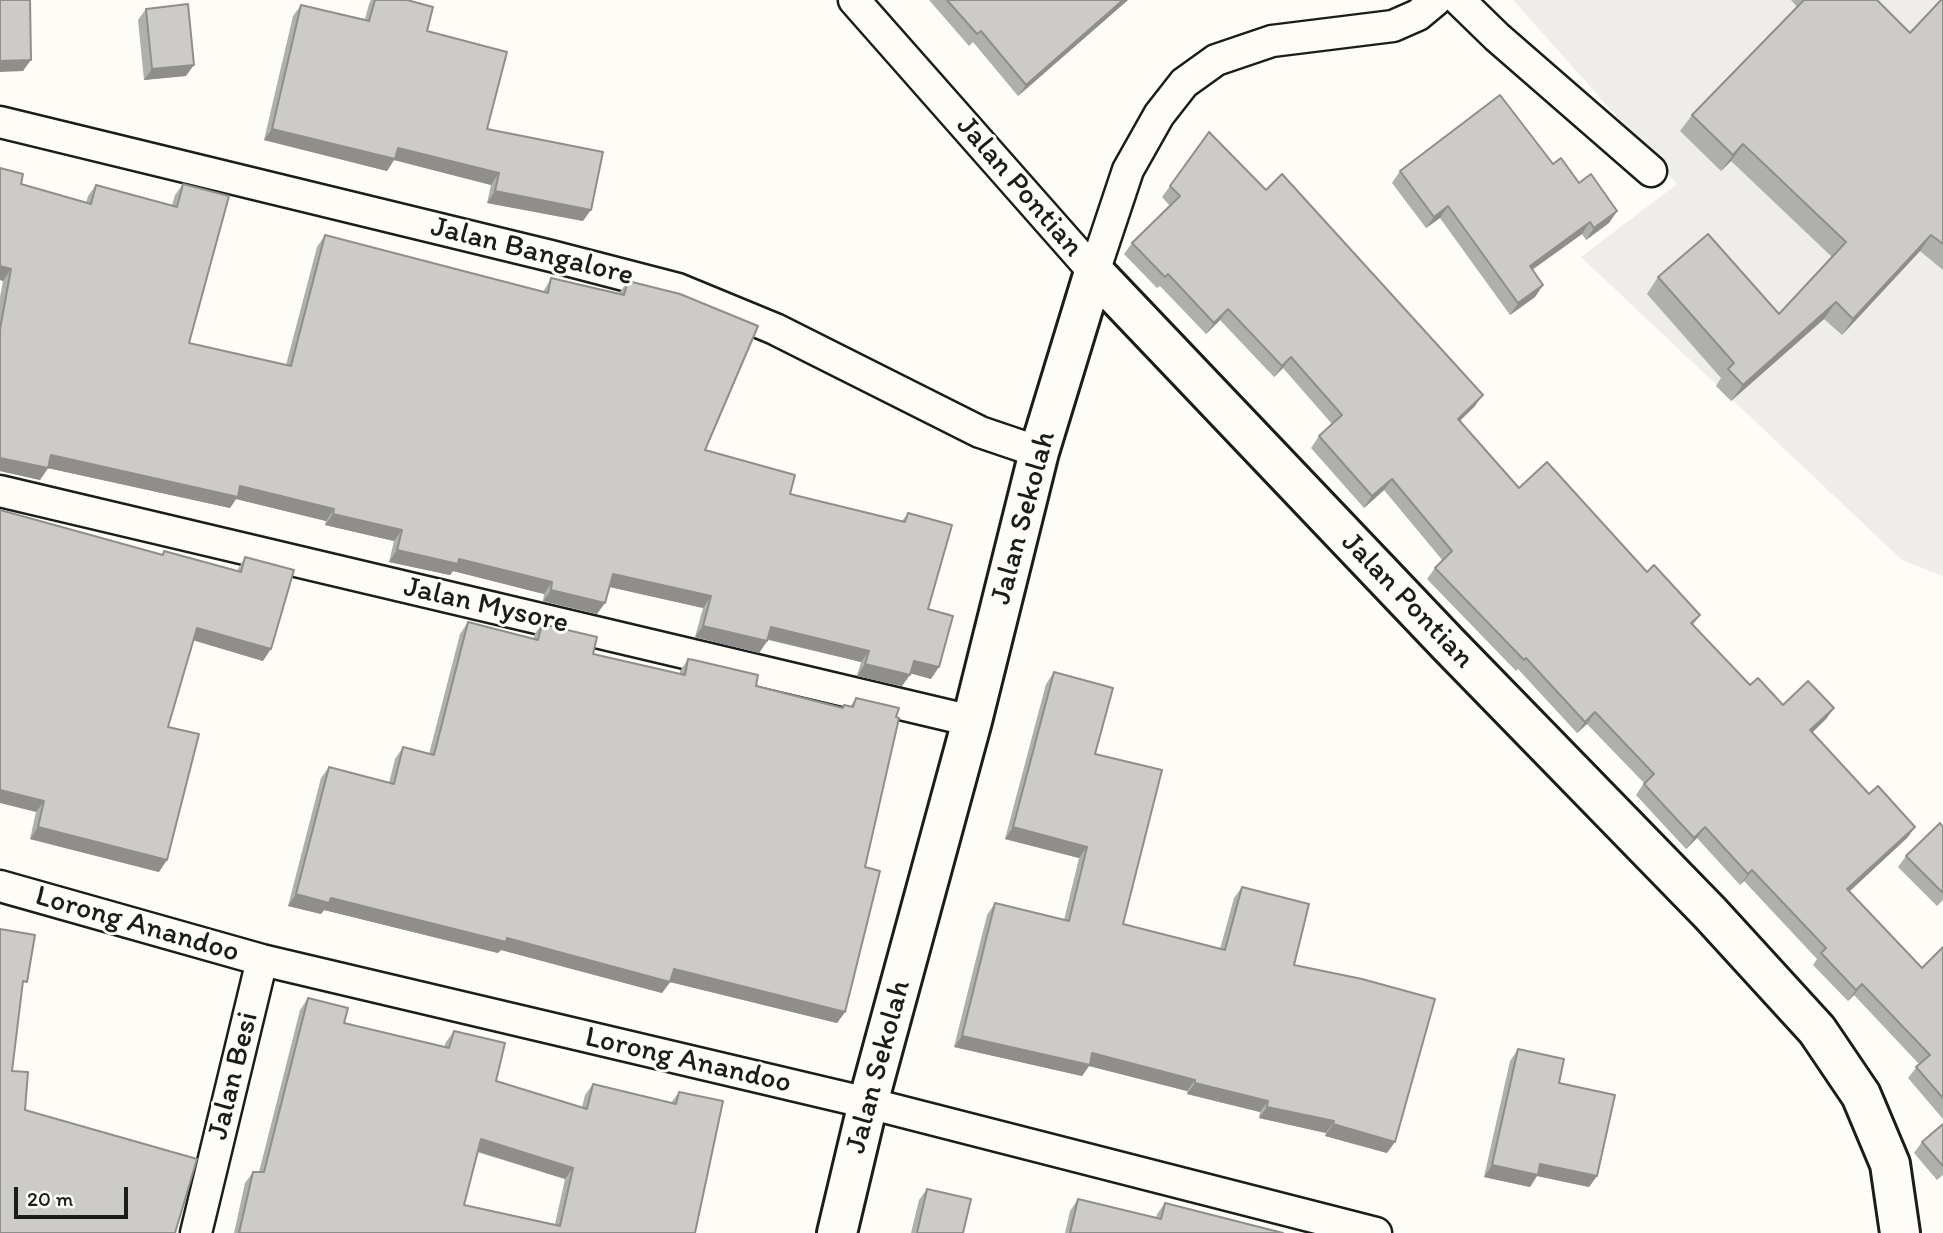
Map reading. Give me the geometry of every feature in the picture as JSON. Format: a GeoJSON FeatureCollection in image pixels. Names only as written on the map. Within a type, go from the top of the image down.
{"type":"FeatureCollection","features":[{"type":"Feature","properties":{"kind":"street","name":"Jalan Pontian"},"geometry":{"type":"LineString","coordinates":[[854,0],[1094,272],[1449,645],[1710,913],[1817,1030],[1861,1095],[1890,1164],[1900,1233]]}},
{"type":"Feature","properties":{"kind":"street","name":"Jalan Sekolah"},"geometry":{"type":"LineString","coordinates":[[837,1233],[868,1104],[972,721],[1039,452],[1128,170],[1159,115],[1184,83],[1216,60],[1272,41],[1393,26],[1418,15],[1436,0]]}},
{"type":"Feature","properties":{"kind":"street"},"geometry":{"type":"LineString","coordinates":[[1458,0],[1651,171]]}},
{"type":"Feature","properties":{"kind":"street","name":"Jalan Bangalore"},"geometry":{"type":"LineString","coordinates":[[0,122],[678,289],[775,329],[980,432],[1039,452]]}},
{"type":"Feature","properties":{"kind":"street","name":"Jalan Mysore"},"geometry":{"type":"LineString","coordinates":[[0,491],[972,721]]}},
{"type":"Feature","properties":{"kind":"street","name":"Lorong Anandoo"},"geometry":{"type":"LineString","coordinates":[[0,886],[262,960],[868,1104],[1376,1233]]}},
{"type":"Feature","properties":{"kind":"street","name":"Jalan Besi"},"geometry":{"type":"LineString","coordinates":[[196,1233],[262,960]]}},
{"type":"Feature","properties":{"kind":"shaded area"},"geometry":{"type":"Polygon","coordinates":[[[1513,0],[1943,0],[1943,576],[1902,560],[1581,257],[1677,184],[1513,0]]]}},
{"type":"Feature","properties":{"kind":"building"},"geometry":{"type":"Polygon","coordinates":[[[0,0],[30,0],[31,60],[0,61],[0,0]]]}},
{"type":"Feature","properties":{"kind":"building"},"geometry":{"type":"Polygon","coordinates":[[[375,0],[407,0],[433,7],[427,31],[507,52],[487,129],[603,152],[591,210],[495,191],[499,173],[398,148],[395,159],[272,129],[301,5],[369,21],[375,0]]]}},
{"type":"Feature","properties":{"kind":"building"},"geometry":{"type":"Polygon","coordinates":[[[947,0],[1123,0],[1026,85],[981,31],[977,34],[947,0]]]}},
{"type":"Feature","properties":{"kind":"building"},"geometry":{"type":"Polygon","coordinates":[[[1804,0],[1877,0],[1910,33],[1943,0],[1943,244],[1931,235],[1853,319],[1836,302],[1743,385],[1728,369],[1734,363],[1658,277],[1708,234],[1779,314],[1846,242],[1743,144],[1733,155],[1692,115],[1804,0]]]}},
{"type":"Feature","properties":{"kind":"building"},"geometry":{"type":"Polygon","coordinates":[[[188,4],[194,65],[152,69],[146,9],[188,4]]]}},
{"type":"Feature","properties":{"kind":"building"},"geometry":{"type":"Polygon","coordinates":[[[1500,95],[1553,164],[1561,158],[1579,183],[1591,174],[1617,211],[1594,228],[1590,222],[1530,266],[1543,285],[1518,303],[1448,206],[1434,217],[1400,171],[1500,95]]]}},
{"type":"Feature","properties":{"kind":"building"},"geometry":{"type":"Polygon","coordinates":[[[1209,132],[1266,190],[1282,174],[1483,395],[1458,419],[1519,488],[1547,462],[1647,572],[1654,565],[1700,615],[1691,623],[1750,685],[1758,678],[1783,705],[1808,681],[1834,708],[1810,730],[1869,794],[1878,786],[1915,827],[1847,889],[1922,968],[1943,947],[1943,1098],[1916,1067],[1930,1055],[1862,984],[1856,990],[1821,953],[1826,948],[1752,870],[1748,874],[1705,827],[1694,838],[1644,784],[1654,774],[1595,712],[1585,722],[1526,658],[1524,660],[1435,568],[1452,551],[1392,479],[1372,496],[1319,436],[1342,415],[1291,357],[1282,366],[1228,309],[1214,323],[1168,274],[1165,277],[1132,243],[1180,196],[1170,186],[1209,132]]]}},
{"type":"Feature","properties":{"kind":"building"},"geometry":{"type":"Polygon","coordinates":[[[0,168],[23,174],[21,184],[91,204],[96,185],[177,207],[183,184],[229,196],[189,343],[291,366],[325,235],[548,293],[551,278],[624,295],[628,281],[680,294],[758,326],[705,450],[795,475],[790,494],[905,522],[908,513],[952,525],[928,609],[953,616],[939,667],[914,661],[910,675],[865,664],[869,651],[771,627],[767,641],[703,626],[711,596],[613,574],[605,603],[551,590],[552,582],[459,559],[458,564],[397,550],[402,530],[333,514],[334,509],[240,486],[238,497],[51,455],[48,468],[0,458],[0,329],[11,269],[0,266],[0,168]]]}},
{"type":"Feature","properties":{"kind":"building"},"geometry":{"type":"Polygon","coordinates":[[[0,510],[163,555],[164,551],[241,572],[245,557],[294,570],[271,649],[197,628],[168,727],[199,734],[167,860],[38,827],[44,801],[0,790],[0,510]]]}},
{"type":"Feature","properties":{"kind":"building"},"geometry":{"type":"Polygon","coordinates":[[[468,622],[538,640],[542,624],[597,637],[593,654],[685,675],[688,659],[694,660],[758,675],[756,686],[843,708],[844,705],[853,707],[856,698],[899,708],[865,867],[880,871],[845,1012],[674,969],[670,982],[507,938],[506,942],[331,898],[329,903],[296,894],[329,767],[394,784],[403,747],[434,755],[468,622]]]}},
{"type":"Feature","properties":{"kind":"building"},"geometry":{"type":"Polygon","coordinates":[[[1054,672],[1113,688],[1095,754],[1162,770],[1123,924],[1225,950],[1242,887],[1309,904],[1294,965],[1362,979],[1435,999],[1395,1142],[1333,1124],[1334,1121],[1267,1107],[1268,1101],[1092,1053],[1090,1065],[962,1036],[995,903],[1069,921],[1087,847],[1013,827],[1054,672]]]}},
{"type":"Feature","properties":{"kind":"building"},"geometry":{"type":"Polygon","coordinates":[[[1940,823],[1943,827],[1943,893],[1906,856],[1940,823]]]}},
{"type":"Feature","properties":{"kind":"building"},"geometry":{"type":"Polygon","coordinates":[[[0,929],[35,935],[27,982],[23,981],[12,1071],[28,1072],[25,1110],[197,1159],[175,1233],[0,1233],[0,929]]]}},
{"type":"Feature","properties":{"kind":"building"},"geometry":{"type":"Polygon","coordinates":[[[308,998],[348,1008],[344,1023],[449,1048],[454,1031],[505,1043],[496,1081],[587,1109],[593,1084],[676,1104],[679,1092],[723,1101],[695,1233],[239,1233],[253,1172],[264,1172],[308,998]],[[481,1139],[464,1205],[560,1226],[573,1168],[481,1139]]]}},
{"type":"Feature","properties":{"kind":"building"},"geometry":{"type":"Polygon","coordinates":[[[1518,1049],[1564,1059],[1559,1083],[1615,1095],[1597,1176],[1540,1164],[1538,1175],[1492,1165],[1518,1049]]]}},
{"type":"Feature","properties":{"kind":"building"},"geometry":{"type":"Polygon","coordinates":[[[1943,1124],[1943,1166],[1922,1142],[1943,1124]]]}},
{"type":"Feature","properties":{"kind":"building"},"geometry":{"type":"Polygon","coordinates":[[[927,1189],[971,1199],[963,1233],[917,1233],[927,1189]]]}},
{"type":"Feature","properties":{"kind":"building"},"geometry":{"type":"Polygon","coordinates":[[[1078,1199],[1161,1219],[1165,1203],[1283,1233],[1070,1233],[1078,1199]]]}}]}
